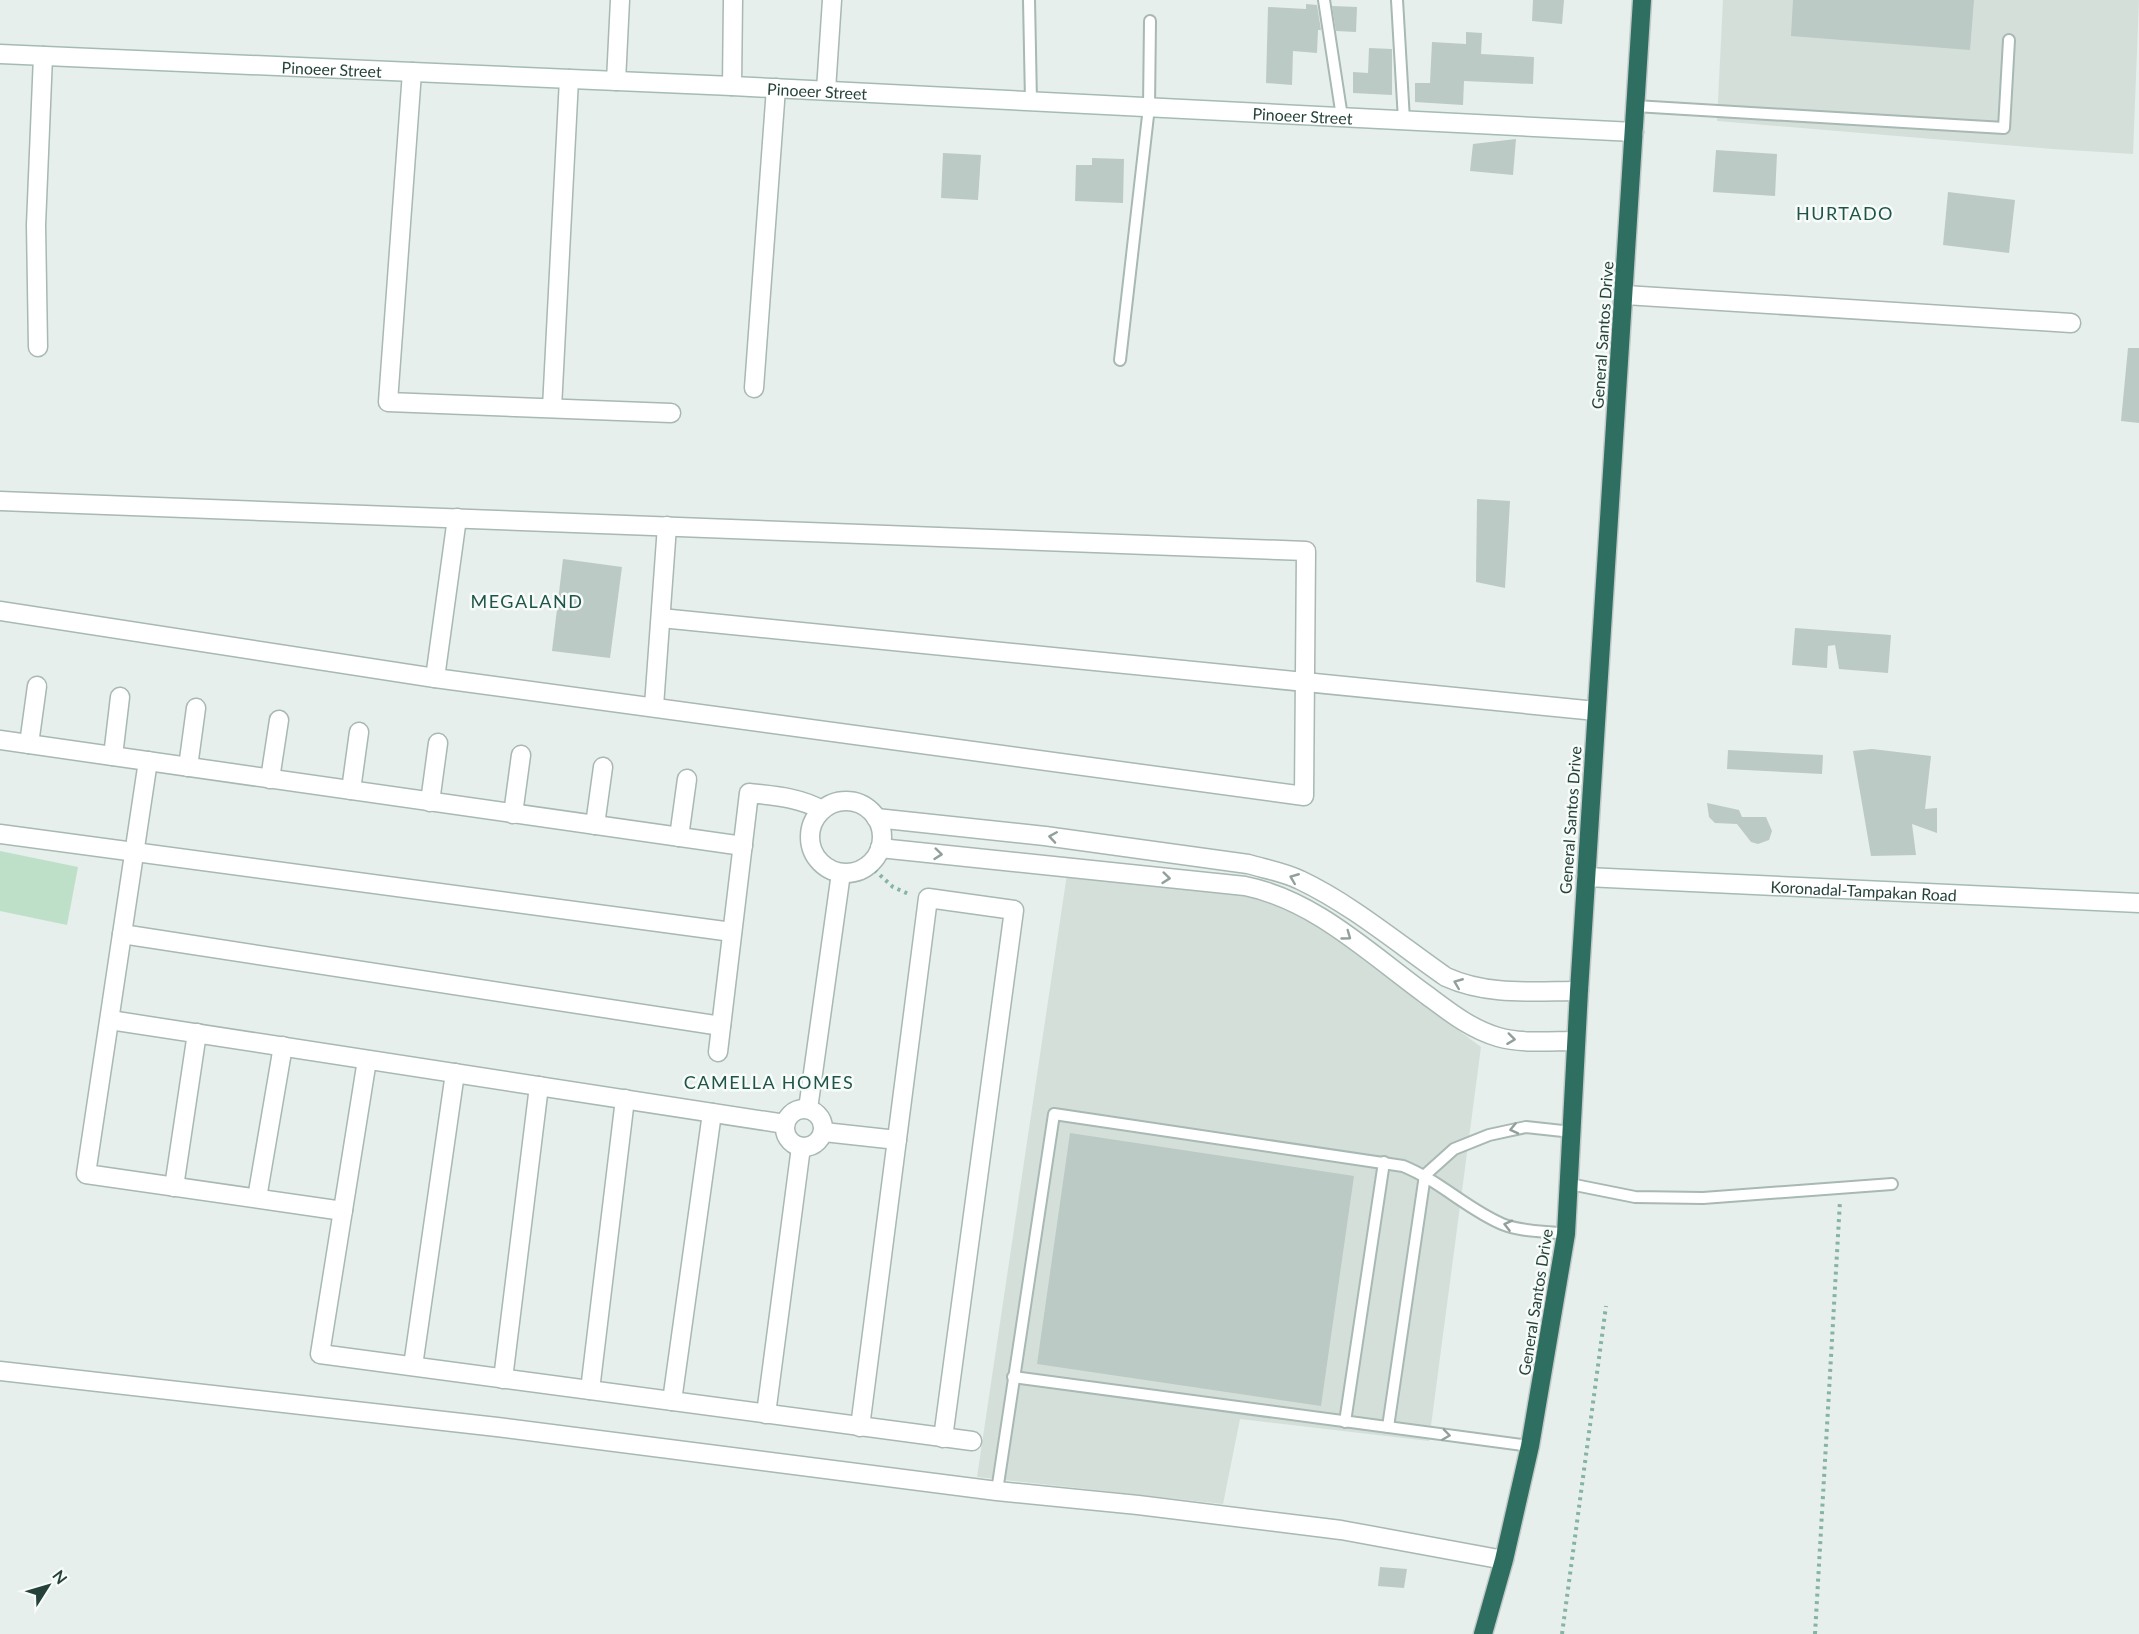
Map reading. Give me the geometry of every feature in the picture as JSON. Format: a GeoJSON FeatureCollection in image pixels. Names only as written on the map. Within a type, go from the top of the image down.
{"type":"FeatureCollection","features":[{"type":"Feature","properties":{"kind":"highway","name":"General Santos Drive"},"geometry":{"type":"LineString","coordinates":[[1483,1634],[1504,1560],[1530,1446],[1566,1234],[1578,991],[1625,295],[1642,0]]}},
{"type":"Feature","properties":{"kind":"street"},"geometry":{"type":"LineString","coordinates":[[616,81],[620,0]]}},
{"type":"Feature","properties":{"kind":"street"},"geometry":{"type":"LineString","coordinates":[[732,86],[733,0]]}},
{"type":"Feature","properties":{"kind":"street"},"geometry":{"type":"LineString","coordinates":[[826,90],[832,0]]}},
{"type":"Feature","properties":{"kind":"street","name":"Pinoeer Street"},"geometry":{"type":"LineString","coordinates":[[0,54],[826,90],[1634,132]]}},
{"type":"Feature","properties":{"kind":"street"},"geometry":{"type":"LineString","coordinates":[[38,347],[36,225],[43,56]]}},
{"type":"Feature","properties":{"kind":"street"},"geometry":{"type":"LineString","coordinates":[[412,72],[388,402],[671,412]]}},
{"type":"Feature","properties":{"kind":"street"},"geometry":{"type":"LineString","coordinates":[[552,408],[569,79]]}},
{"type":"Feature","properties":{"kind":"street"},"geometry":{"type":"LineString","coordinates":[[754,388],[776,88]]}},
{"type":"Feature","properties":{"kind":"street"},"geometry":{"type":"LineString","coordinates":[[1625,295],[2071,322]]}},
{"type":"Feature","properties":{"kind":"street"},"geometry":{"type":"LineString","coordinates":[[0,501],[1306,551],[1304,796],[435,678],[0,612]]}},
{"type":"Feature","properties":{"kind":"street"},"geometry":{"type":"LineString","coordinates":[[435,678],[457,518]]}},
{"type":"Feature","properties":{"kind":"street"},"geometry":{"type":"LineString","coordinates":[[654,706],[667,526]]}},
{"type":"Feature","properties":{"kind":"street"},"geometry":{"type":"LineString","coordinates":[[661,618],[1596,711]]}},
{"type":"Feature","properties":{"kind":"street"},"geometry":{"type":"LineString","coordinates":[[29,744],[37,686]]}},
{"type":"Feature","properties":{"kind":"street"},"geometry":{"type":"LineString","coordinates":[[112,756],[120,698]]}},
{"type":"Feature","properties":{"kind":"street"},"geometry":{"type":"LineString","coordinates":[[188,767],[196,708]]}},
{"type":"Feature","properties":{"kind":"street"},"geometry":{"type":"LineString","coordinates":[[270,779],[279,720]]}},
{"type":"Feature","properties":{"kind":"street"},"geometry":{"type":"LineString","coordinates":[[351,790],[359,732]]}},
{"type":"Feature","properties":{"kind":"street"},"geometry":{"type":"LineString","coordinates":[[0,740],[743,846]]}},
{"type":"Feature","properties":{"kind":"street"},"geometry":{"type":"LineString","coordinates":[[430,802],[438,743]]}},
{"type":"Feature","properties":{"kind":"street"},"geometry":{"type":"LineString","coordinates":[[513,814],[521,755]]}},
{"type":"Feature","properties":{"kind":"street"},"geometry":{"type":"LineString","coordinates":[[148,761],[86,1174],[343,1210]]}},
{"type":"Feature","properties":{"kind":"street"},"geometry":{"type":"LineString","coordinates":[[595,825],[603,767]]}},
{"type":"Feature","properties":{"kind":"street"},"geometry":{"type":"LineString","coordinates":[[679,837],[687,779]]}},
{"type":"Feature","properties":{"kind":"street"},"geometry":{"type":"LineString","coordinates":[[718,1052],[749,793],[790,797],[806,801],[822,810]]}},
{"type":"Feature","properties":{"kind":"street"},"geometry":{"type":"LineString","coordinates":[[876,818],[881,838],[880,848],[869,864],[861,870],[840,873],[822,865],[811,847],[811,827],[822,810],[840,802],[860,805],[876,818],[1045,836],[1248,864],[1301,880],[1446,977],[1466,986],[1486,991],[1578,991]]}},
{"type":"Feature","properties":{"kind":"street"},"geometry":{"type":"LineString","coordinates":[[0,834],[732,932]]}},
{"type":"Feature","properties":{"kind":"street"},"geometry":{"type":"LineString","coordinates":[[880,848],[1245,886],[1272,891],[1314,912],[1448,1011],[1486,1033],[1521,1041],[1576,1041]]}},
{"type":"Feature","properties":{"kind":"street"},"geometry":{"type":"LineString","coordinates":[[808,1109],[840,873]]}},
{"type":"Feature","properties":{"kind":"street","name":"Koronadal-Tampakan Road"},"geometry":{"type":"LineString","coordinates":[[1586,877],[2139,903]]}},
{"type":"Feature","properties":{"kind":"street"},"geometry":{"type":"LineString","coordinates":[[860,1427],[928,898],[1014,910],[943,1438]]}},
{"type":"Feature","properties":{"kind":"street"},"geometry":{"type":"LineString","coordinates":[[122,934],[721,1026]]}},
{"type":"Feature","properties":{"kind":"street"},"geometry":{"type":"LineString","coordinates":[[110,1020],[785,1124]]}},
{"type":"Feature","properties":{"kind":"street"},"geometry":{"type":"LineString","coordinates":[[174,1187],[197,1033]]}},
{"type":"Feature","properties":{"kind":"street"},"geometry":{"type":"LineString","coordinates":[[257,1198],[283,1046]]}},
{"type":"Feature","properties":{"kind":"street"},"geometry":{"type":"LineString","coordinates":[[367,1060],[320,1354],[972,1442]]}},
{"type":"Feature","properties":{"kind":"street"},"geometry":{"type":"LineString","coordinates":[[413,1366],[455,1073]]}},
{"type":"Feature","properties":{"kind":"street"},"geometry":{"type":"LineString","coordinates":[[503,1379],[540,1086]]}},
{"type":"Feature","properties":{"kind":"street"},"geometry":{"type":"LineString","coordinates":[[590,1390],[625,1099]]}},
{"type":"Feature","properties":{"kind":"street"},"geometry":{"type":"LineString","coordinates":[[808,1109],[820,1117],[824,1132],[815,1145],[801,1147],[788,1139],[785,1124],[793,1112],[808,1109]]}},
{"type":"Feature","properties":{"kind":"street"},"geometry":{"type":"LineString","coordinates":[[672,1401],[712,1113]]}},
{"type":"Feature","properties":{"kind":"street"},"geometry":{"type":"LineString","coordinates":[[824,1132],[897,1140]]}},
{"type":"Feature","properties":{"kind":"street"},"geometry":{"type":"LineString","coordinates":[[766,1414],[801,1147]]}},
{"type":"Feature","properties":{"kind":"street"},"geometry":{"type":"LineString","coordinates":[[0,1371],[497,1426],[997,1491],[1138,1505],[1341,1530],[1504,1560]]}},
{"type":"Feature","properties":{"kind":"lane"},"geometry":{"type":"LineString","coordinates":[[1029,0],[1031,101]]}},
{"type":"Feature","properties":{"kind":"lane"},"geometry":{"type":"LineString","coordinates":[[1324,0],[1342,117]]}},
{"type":"Feature","properties":{"kind":"lane"},"geometry":{"type":"LineString","coordinates":[[1397,0],[1404,120]]}},
{"type":"Feature","properties":{"kind":"lane"},"geometry":{"type":"LineString","coordinates":[[1120,360],[1149,107],[1150,21]]}},
{"type":"Feature","properties":{"kind":"lane"},"geometry":{"type":"LineString","coordinates":[[1635,106],[2004,128],[2008,40]]}},
{"type":"Feature","properties":{"kind":"lane"},"geometry":{"type":"LineString","coordinates":[[997,1491],[1054,1114],[1384,1162],[1425,1175],[1479,1213],[1505,1226],[1566,1234]]}},
{"type":"Feature","properties":{"kind":"lane"},"geometry":{"type":"LineString","coordinates":[[1388,1427],[1425,1175],[1454,1149],[1489,1135],[1526,1127],[1572,1132]]}},
{"type":"Feature","properties":{"kind":"lane"},"geometry":{"type":"LineString","coordinates":[[1345,1422],[1384,1162]]}},
{"type":"Feature","properties":{"kind":"lane"},"geometry":{"type":"LineString","coordinates":[[1570,1184],[1635,1197],[1691,1198],[1892,1184]]}},
{"type":"Feature","properties":{"kind":"lane"},"geometry":{"type":"LineString","coordinates":[[1013,1377],[1530,1446]]}},
{"type":"Feature","properties":{"kind":"path"},"geometry":{"type":"LineString","coordinates":[[869,864],[893,888],[928,898]]}},
{"type":"Feature","properties":{"kind":"path"},"geometry":{"type":"LineString","coordinates":[[1815,1634],[1841,1189]]}},
{"type":"Feature","properties":{"kind":"path"},"geometry":{"type":"LineString","coordinates":[[1562,1634],[1606,1306]]}},
{"type":"Feature","properties":{"kind":"shaded area"},"geometry":{"type":"Polygon","coordinates":[[[1723,0],[2139,0],[2133,154],[1717,121],[1723,0]]]}},
{"type":"Feature","properties":{"kind":"shaded area"},"geometry":{"type":"Polygon","coordinates":[[[1067,874],[1261,895],[1313,922],[1481,1047],[1429,1441],[1240,1419],[1223,1504],[977,1477],[1067,874]]]}},
{"type":"Feature","properties":{"kind":"green space"},"geometry":{"type":"Polygon","coordinates":[[[0,851],[78,867],[67,925],[0,911],[0,851]]]}},
{"type":"Feature","properties":{"kind":"building"},"geometry":{"type":"Polygon","coordinates":[[[1533,0],[1564,0],[1562,24],[1532,21],[1533,0]]]}},
{"type":"Feature","properties":{"kind":"building"},"geometry":{"type":"Polygon","coordinates":[[[1793,0],[1974,0],[1970,50],[1791,36],[1793,0]]]}},
{"type":"Feature","properties":{"kind":"building"},"geometry":{"type":"Polygon","coordinates":[[[1306,4],[1317,5],[1321,30],[1318,30],[1317,53],[1293,51],[1292,85],[1266,83],[1268,7],[1306,9],[1306,4]]]}},
{"type":"Feature","properties":{"kind":"building"},"geometry":{"type":"Polygon","coordinates":[[[1332,6],[1357,7],[1356,32],[1336,31],[1332,6]]]}},
{"type":"Feature","properties":{"kind":"building"},"geometry":{"type":"Polygon","coordinates":[[[1466,32],[1482,33],[1481,54],[1534,57],[1533,84],[1464,81],[1463,105],[1415,102],[1415,83],[1430,83],[1432,42],[1466,44],[1466,32]]]}},
{"type":"Feature","properties":{"kind":"building"},"geometry":{"type":"Polygon","coordinates":[[[1369,48],[1392,49],[1392,95],[1353,93],[1353,72],[1368,73],[1369,48]]]}},
{"type":"Feature","properties":{"kind":"building"},"geometry":{"type":"Polygon","coordinates":[[[1516,139],[1513,175],[1470,171],[1473,144],[1516,139]]]}},
{"type":"Feature","properties":{"kind":"building"},"geometry":{"type":"Polygon","coordinates":[[[1716,150],[1777,154],[1775,196],[1713,192],[1716,150]]]}},
{"type":"Feature","properties":{"kind":"building"},"geometry":{"type":"Polygon","coordinates":[[[943,153],[981,155],[978,200],[941,198],[943,153]]]}},
{"type":"Feature","properties":{"kind":"building"},"geometry":{"type":"Polygon","coordinates":[[[1092,158],[1124,159],[1123,203],[1075,201],[1076,165],[1092,165],[1092,158]]]}},
{"type":"Feature","properties":{"kind":"building"},"geometry":{"type":"Polygon","coordinates":[[[1948,192],[2015,200],[2009,253],[1943,245],[1948,192]]]}},
{"type":"Feature","properties":{"kind":"building"},"geometry":{"type":"Polygon","coordinates":[[[2128,348],[2139,348],[2139,423],[2121,421],[2128,348]]]}},
{"type":"Feature","properties":{"kind":"building"},"geometry":{"type":"Polygon","coordinates":[[[1477,499],[1510,501],[1505,588],[1476,582],[1477,499]]]}},
{"type":"Feature","properties":{"kind":"building"},"geometry":{"type":"Polygon","coordinates":[[[563,559],[622,567],[610,658],[552,651],[563,559]]]}},
{"type":"Feature","properties":{"kind":"building"},"geometry":{"type":"Polygon","coordinates":[[[1795,628],[1891,635],[1888,673],[1839,669],[1835,645],[1828,646],[1827,668],[1792,665],[1795,628]]]}},
{"type":"Feature","properties":{"kind":"building"},"geometry":{"type":"Polygon","coordinates":[[[1872,749],[1931,756],[1925,809],[1937,808],[1937,833],[1912,824],[1916,855],[1871,856],[1853,751],[1872,749]]]}},
{"type":"Feature","properties":{"kind":"building"},"geometry":{"type":"Polygon","coordinates":[[[1728,750],[1823,755],[1822,774],[1727,769],[1728,750]]]}},
{"type":"Feature","properties":{"kind":"building"},"geometry":{"type":"Polygon","coordinates":[[[1707,803],[1739,810],[1742,817],[1766,817],[1772,831],[1769,840],[1758,844],[1751,842],[1737,824],[1715,823],[1709,817],[1707,803]]]}},
{"type":"Feature","properties":{"kind":"building"},"geometry":{"type":"Polygon","coordinates":[[[1070,1133],[1354,1176],[1321,1406],[1037,1364],[1070,1133]]]}},
{"type":"Feature","properties":{"kind":"building"},"geometry":{"type":"Polygon","coordinates":[[[1380,1567],[1407,1569],[1404,1588],[1378,1586],[1380,1567]]]}},
{"type":"Feature","properties":{"kind":"district","name":"HURTADO"},"geometry":{"type":"Point","coordinates":[1845,213]}},
{"type":"Feature","properties":{"kind":"district","name":"MEGALAND"},"geometry":{"type":"Point","coordinates":[527,601]}},
{"type":"Feature","properties":{"kind":"district","name":"CAMELLA HOMES"},"geometry":{"type":"Point","coordinates":[769,1082]}}]}
